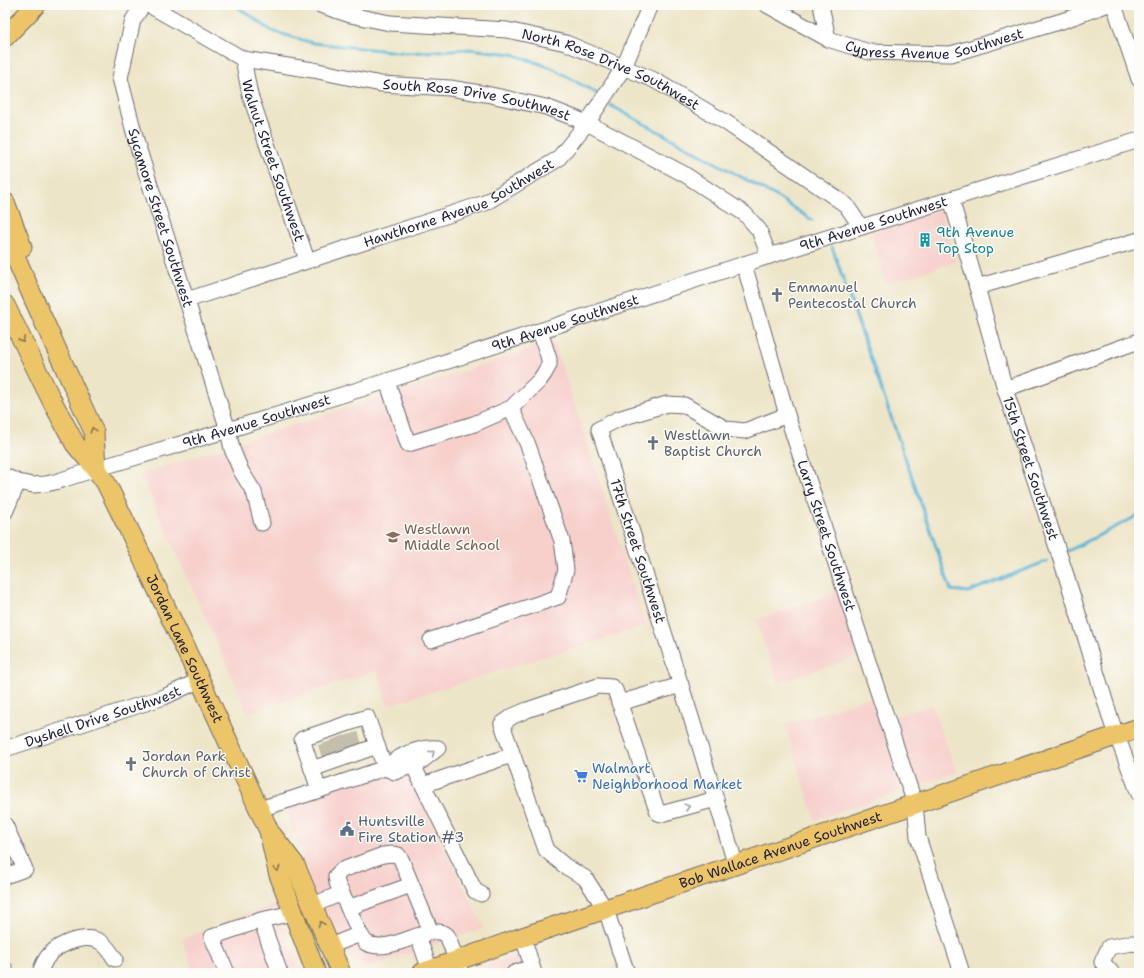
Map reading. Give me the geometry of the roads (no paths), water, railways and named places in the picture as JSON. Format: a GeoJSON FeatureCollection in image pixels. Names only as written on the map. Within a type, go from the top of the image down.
{"type":"FeatureCollection","features":[{"type":"Feature","properties":{"kind":"main road"},"geometry":{"type":"LineString","coordinates":[[8,36],[36,5]]}},
{"type":"Feature","properties":{"kind":"main road"},"geometry":{"type":"LineString","coordinates":[[5,202],[39,288],[72,383]]}},
{"type":"Feature","properties":{"kind":"main road"},"geometry":{"type":"LineString","coordinates":[[5,233],[94,432],[96,469]]}},
{"type":"Feature","properties":{"kind":"main road","name":"Jordan Lane Southwest"},"geometry":{"type":"LineString","coordinates":[[5,305],[52,401],[75,444],[106,483],[200,680],[269,830],[295,865],[341,973]]}},
{"type":"Feature","properties":{"kind":"main road","name":"Bob Wallace Avenue Southwest"},"geometry":{"type":"LineString","coordinates":[[426,972],[459,967],[523,937],[736,866],[1139,728]]}},
{"type":"Feature","properties":{"kind":"main road","name":"Jordan Lane Southwest"},"geometry":{"type":"LineString","coordinates":[[269,830],[278,872],[316,973]]}},
{"type":"Feature","properties":{"kind":"street","name":"Sycamore Street Southwest"},"geometry":{"type":"LineString","coordinates":[[143,5],[133,20],[120,78],[137,144],[236,458],[241,471],[254,492],[262,523]]}},
{"type":"Feature","properties":{"kind":"street","name":"South Rose Drive Southwest"},"geometry":{"type":"LineString","coordinates":[[149,5],[244,59],[313,70],[381,84],[450,88],[546,106],[587,123],[684,174],[745,214],[759,230],[769,256]]}},
{"type":"Feature","properties":{"kind":"street","name":"North Rose Drive Southwest"},"geometry":{"type":"LineString","coordinates":[[320,5],[350,14],[390,23],[507,30],[566,42],[654,80],[727,124],[846,205],[861,228]]}},
{"type":"Feature","properties":{"kind":"street","name":"Hawthorne Avenue Southwest"},"geometry":{"type":"LineString","coordinates":[[187,300],[485,202],[558,159],[587,123],[624,67],[650,5]]}},
{"type":"Feature","properties":{"kind":"street"},"geometry":{"type":"LineString","coordinates":[[821,5],[828,39]]}},
{"type":"Feature","properties":{"kind":"street","name":"Cypress Avenue Southwest"},"geometry":{"type":"LineString","coordinates":[[778,7],[828,39],[869,52],[951,54],[1062,21],[1106,5]]}},
{"type":"Feature","properties":{"kind":"street"},"geometry":{"type":"LineString","coordinates":[[1114,5],[1139,79]]}},
{"type":"Feature","properties":{"kind":"street","name":"Walnut Street Southwest"},"geometry":{"type":"LineString","coordinates":[[244,59],[250,95],[307,260]]}},
{"type":"Feature","properties":{"kind":"street","name":"9th Avenue Southwest"},"geometry":{"type":"LineString","coordinates":[[5,512],[12,479],[33,485],[46,484],[228,430],[387,381],[769,256],[1139,140]]}},
{"type":"Feature","properties":{"kind":"street","name":"15th Street Southwest"},"geometry":{"type":"LineString","coordinates":[[951,199],[977,286],[1005,389],[1116,736],[1139,794]]}},
{"type":"Feature","properties":{"kind":"street"},"geometry":{"type":"LineString","coordinates":[[977,286],[1139,240]]}},
{"type":"Feature","properties":{"kind":"street","name":"Larry Street Southwest"},"geometry":{"type":"LineString","coordinates":[[744,264],[787,415],[915,804],[918,837],[962,973]]}},
{"type":"Feature","properties":{"kind":"street"},"geometry":{"type":"LineString","coordinates":[[387,381],[408,444],[474,424],[512,408],[544,374],[549,365],[549,359],[540,331]]}},
{"type":"Feature","properties":{"kind":"street"},"geometry":{"type":"LineString","coordinates":[[1005,389],[1139,341]]}},
{"type":"Feature","properties":{"kind":"street","name":"17th Street Southwest"},"geometry":{"type":"LineString","coordinates":[[736,866],[681,685],[599,429],[618,419],[667,404],[684,405],[726,429],[744,431],[787,415]]}},
{"type":"Feature","properties":{"kind":"street"},"geometry":{"type":"LineString","coordinates":[[431,640],[558,597],[566,570],[562,541],[528,445],[512,408]]}},
{"type":"Feature","properties":{"kind":"street","name":"Dyshell Drive Southwest"},"geometry":{"type":"LineString","coordinates":[[5,749],[164,697],[200,680]]}},
{"type":"Feature","properties":{"kind":"street"},"geometry":{"type":"LineString","coordinates":[[619,703],[681,685]]}},
{"type":"Feature","properties":{"kind":"street"},"geometry":{"type":"LineString","coordinates":[[627,973],[606,910],[585,878],[567,867],[546,850],[502,724],[513,716],[527,710],[602,686],[612,687],[615,690],[658,813],[661,814],[716,799]]}},
{"type":"Feature","properties":{"kind":"street"},"geometry":{"type":"LineString","coordinates":[[259,809],[385,768],[393,761],[414,752],[429,747],[438,748],[419,763],[395,772],[385,768],[366,717],[312,769]]}},
{"type":"Feature","properties":{"kind":"street"},"geometry":{"type":"LineString","coordinates":[[319,790],[302,739],[339,744],[377,746]]}},
{"type":"Feature","properties":{"kind":"street"},"geometry":{"type":"LineString","coordinates":[[422,785],[512,755]]}},
{"type":"Feature","properties":{"kind":"street"},"geometry":{"type":"LineString","coordinates":[[412,765],[475,891],[481,894]]}},
{"type":"Feature","properties":{"kind":"street"},"geometry":{"type":"LineString","coordinates":[[5,825],[25,869],[5,876]]}},
{"type":"Feature","properties":{"kind":"street"},"geometry":{"type":"LineString","coordinates":[[426,972],[424,934],[411,885],[398,855],[383,855],[342,870],[338,873],[336,876],[337,883],[360,934],[366,943],[380,947],[390,946],[424,934],[443,932],[447,935],[459,967]]}},
{"type":"Feature","properties":{"kind":"street"},"geometry":{"type":"LineString","coordinates":[[348,908],[411,885]]}},
{"type":"Feature","properties":{"kind":"street"},"geometry":{"type":"LineString","coordinates":[[313,905],[342,893]]}},
{"type":"Feature","properties":{"kind":"street"},"geometry":{"type":"LineString","coordinates":[[227,973],[212,938],[261,920],[293,913]]}},
{"type":"Feature","properties":{"kind":"street"},"geometry":{"type":"LineString","coordinates":[[261,920],[280,973]]}},
{"type":"Feature","properties":{"kind":"street"},"geometry":{"type":"LineString","coordinates":[[330,946],[360,934]]}},
{"type":"Feature","properties":{"kind":"street"},"geometry":{"type":"LineString","coordinates":[[514,973],[533,970],[523,937]]}},
{"type":"Feature","properties":{"kind":"street"},"geometry":{"type":"LineString","coordinates":[[40,973],[46,960],[54,951],[63,945],[78,940],[92,939],[99,941],[107,947],[115,960]]}},
{"type":"Feature","properties":{"kind":"street"},"geometry":{"type":"LineString","coordinates":[[1112,973],[1102,962],[1109,947],[1132,943],[1139,944]]}},
{"type":"Feature","properties":{"kind":"street"},"geometry":{"type":"LineString","coordinates":[[5,969],[6,973]]}},
{"type":"Feature","properties":{"kind":"waterway"},"geometry":{"type":"LineString","coordinates":[[235,5],[272,31],[313,43],[408,53],[469,49],[512,54],[552,68],[596,93]]}},
{"type":"Feature","properties":{"kind":"waterway"},"geometry":{"type":"LineString","coordinates":[[610,105],[774,195],[812,220]]}},
{"type":"Feature","properties":{"kind":"waterway"},"geometry":{"type":"LineString","coordinates":[[832,247],[951,590],[968,592],[1047,561]]}},
{"type":"Feature","properties":{"kind":"waterway"},"geometry":{"type":"LineString","coordinates":[[1068,551],[1139,515]]}},
{"type":"Feature","properties":{"kind":"tunnel"},"geometry":{"type":"LineString","coordinates":[[351,734],[355,747]]}},
{"type":"Feature","properties":{"kind":"tunnel"},"geometry":{"type":"LineString","coordinates":[[337,738],[342,751]]}},
{"type":"Feature","properties":{"kind":"tunnel"},"geometry":{"type":"LineString","coordinates":[[325,743],[329,755]]}},
{"type":"Feature","properties":{"kind":"place","name":"9th Avenue Top Stop"},"geometry":{"type":"Point","coordinates":[925,240]}},
{"type":"Feature","properties":{"kind":"place","name":"Emmanuel Pentecostal Church"},"geometry":{"type":"Point","coordinates":[777,295]}},
{"type":"Feature","properties":{"kind":"place","name":"Westlawn Baptist Church"},"geometry":{"type":"Point","coordinates":[653,443]}},
{"type":"Feature","properties":{"kind":"place","name":"Westlawn Middle School"},"geometry":{"type":"Point","coordinates":[393,537]}},
{"type":"Feature","properties":{"kind":"place","name":"Jordan Park Church of Christ"},"geometry":{"type":"Point","coordinates":[131,764]}},
{"type":"Feature","properties":{"kind":"place","name":"Walmart Neighborhood Market"},"geometry":{"type":"Point","coordinates":[581,776]}},
{"type":"Feature","properties":{"kind":"place","name":"Huntsville Fire Station #3"},"geometry":{"type":"Point","coordinates":[347,829]}}]}
